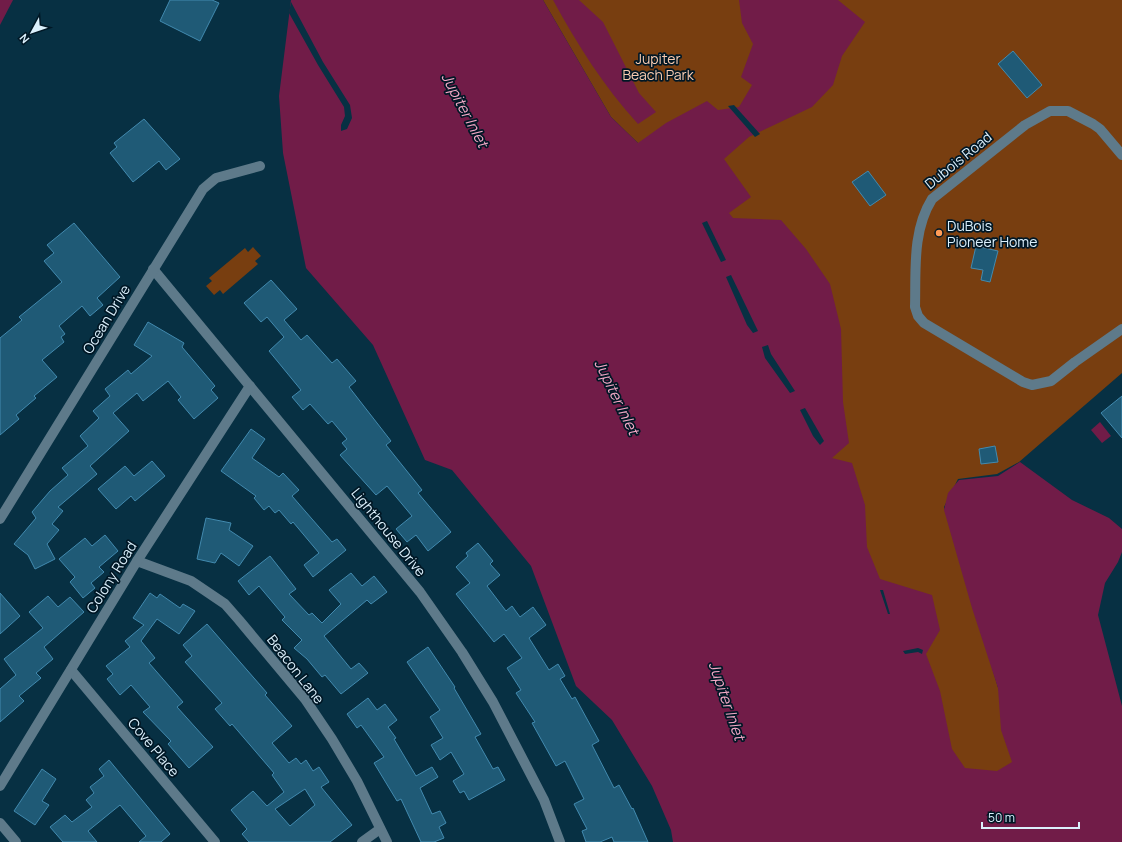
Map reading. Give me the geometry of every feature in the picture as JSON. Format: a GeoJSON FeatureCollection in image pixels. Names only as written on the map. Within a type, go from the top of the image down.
{"type":"FeatureCollection","features":[{"type":"Feature","properties":{"kind":"street","name":"Dubois Road"},"geometry":{"type":"LineString","coordinates":[[1122,155],[1100,129],[1077,114],[1068,111],[1050,111],[1025,125],[932,199],[926,207],[917,234],[915,307],[918,316],[924,323],[1023,382],[1032,385],[1042,384],[1059,376],[1075,362],[1122,329]]}},
{"type":"Feature","properties":{"kind":"street","name":"Ocean Drive"},"geometry":{"type":"LineString","coordinates":[[0,519],[203,189],[216,178],[260,166]]}},
{"type":"Feature","properties":{"kind":"street","name":"Lighthouse Drive"},"geometry":{"type":"LineString","coordinates":[[153,269],[393,557],[420,592],[462,652],[493,702],[544,800],[560,842]]}},
{"type":"Feature","properties":{"kind":"street","name":"Colony Road"},"geometry":{"type":"LineString","coordinates":[[0,786],[137,562],[250,386]]}},
{"type":"Feature","properties":{"kind":"street","name":"Beacon Lane"},"geometry":{"type":"LineString","coordinates":[[137,562],[191,580],[225,604],[304,699],[357,781],[387,842]]}},
{"type":"Feature","properties":{"kind":"street","name":"Cove Place"},"geometry":{"type":"LineString","coordinates":[[71,670],[215,842]]}},
{"type":"Feature","properties":{"kind":"street"},"geometry":{"type":"LineString","coordinates":[[0,822],[16,842]]}},
{"type":"Feature","properties":{"kind":"street"},"geometry":{"type":"LineString","coordinates":[[362,842],[380,828]]}},
{"type":"Feature","properties":{"kind":"green space","name":"Jupiter Beach Park"},"geometry":{"type":"Polygon","coordinates":[[[543,0],[1122,0],[1122,373],[1019,462],[997,474],[958,479],[944,507],[1005,711],[1013,763],[998,772],[964,769],[951,750],[905,656],[831,459],[638,143],[611,117],[543,0]]]}},
{"type":"Feature","properties":{"kind":"green space"},"geometry":{"type":"Polygon","coordinates":[[[253,247],[261,256],[255,261],[258,264],[223,294],[220,290],[214,295],[206,286],[212,281],[209,278],[245,248],[248,252],[253,247]]]}},
{"type":"Feature","properties":{"kind":"water"},"geometry":{"type":"Polygon","coordinates":[[[0,0],[13,0],[0,25],[0,0]]]}},
{"type":"Feature","properties":{"kind":"water","name":"Jupiter Inlet"},"geometry":{"type":"Polygon","coordinates":[[[291,0],[543,0],[611,117],[638,143],[666,123],[707,101],[718,110],[739,107],[752,85],[741,77],[753,44],[742,23],[739,0],[838,0],[865,22],[842,56],[833,85],[812,107],[749,137],[724,159],[751,197],[729,213],[733,218],[781,220],[806,249],[830,284],[841,329],[843,402],[849,443],[832,458],[852,463],[865,505],[867,547],[880,579],[932,595],[940,630],[926,654],[940,691],[952,749],[965,768],[997,771],[1012,762],[1001,730],[998,688],[972,608],[944,510],[948,493],[959,480],[998,476],[1020,462],[1072,500],[1109,518],[1122,529],[1122,552],[1118,562],[1105,583],[1098,615],[1122,706],[1122,842],[673,842],[671,830],[652,786],[612,720],[576,686],[531,566],[452,470],[425,460],[373,345],[306,268],[283,153],[279,96],[291,0]]]}},
{"type":"Feature","properties":{"kind":"water"},"geometry":{"type":"Polygon","coordinates":[[[553,0],[579,0],[603,22],[639,93],[656,112],[638,124],[602,80],[553,0]]]}},
{"type":"Feature","properties":{"kind":"water"},"geometry":{"type":"Polygon","coordinates":[[[1100,422],[1111,436],[1102,443],[1091,430],[1100,422]]]}},
{"type":"Feature","properties":{"kind":"pier"},"geometry":{"type":"Polygon","coordinates":[[[291,2],[323,62],[350,105],[352,118],[347,129],[341,131],[341,125],[345,116],[344,107],[318,65],[289,13],[291,2]]]}},
{"type":"Feature","properties":{"kind":"pier"},"geometry":{"type":"Polygon","coordinates":[[[734,105],[760,134],[755,137],[728,106],[734,105]]]}},
{"type":"Feature","properties":{"kind":"pier"},"geometry":{"type":"Polygon","coordinates":[[[707,221],[726,260],[721,262],[702,223],[707,221]]]}},
{"type":"Feature","properties":{"kind":"pier"},"geometry":{"type":"Polygon","coordinates":[[[731,275],[758,331],[753,333],[747,325],[726,277],[731,275]]]}},
{"type":"Feature","properties":{"kind":"pier"},"geometry":{"type":"Polygon","coordinates":[[[768,345],[771,354],[795,391],[790,393],[765,358],[762,347],[768,345]]]}},
{"type":"Feature","properties":{"kind":"pier"},"geometry":{"type":"Polygon","coordinates":[[[805,408],[824,441],[820,445],[813,436],[800,410],[805,408]]]}},
{"type":"Feature","properties":{"kind":"pier"},"geometry":{"type":"Polygon","coordinates":[[[880,590],[883,590],[890,614],[888,614],[880,590]]]}},
{"type":"Feature","properties":{"kind":"pier"},"geometry":{"type":"Polygon","coordinates":[[[918,648],[923,650],[922,654],[918,652],[905,654],[903,651],[918,648]]]}},
{"type":"Feature","properties":{"kind":"building"},"geometry":{"type":"Polygon","coordinates":[[[170,0],[212,0],[219,3],[200,41],[160,21],[170,0]]]}},
{"type":"Feature","properties":{"kind":"building"},"geometry":{"type":"Polygon","coordinates":[[[1013,51],[1042,85],[1027,98],[998,64],[1013,51]]]}},
{"type":"Feature","properties":{"kind":"building"},"geometry":{"type":"Polygon","coordinates":[[[144,119],[180,159],[166,170],[159,161],[133,182],[110,153],[117,147],[114,143],[144,119]]]}},
{"type":"Feature","properties":{"kind":"building"},"geometry":{"type":"Polygon","coordinates":[[[868,171],[886,195],[870,206],[852,182],[868,171]]]}},
{"type":"Feature","properties":{"kind":"building"},"geometry":{"type":"Polygon","coordinates":[[[74,223],[120,277],[97,298],[103,305],[90,316],[82,306],[59,326],[65,334],[61,337],[64,342],[42,360],[57,377],[34,396],[36,398],[16,415],[19,419],[0,435],[0,338],[22,320],[19,317],[62,282],[44,261],[54,253],[47,245],[74,223]]]}},
{"type":"Feature","properties":{"kind":"building"},"geometry":{"type":"Polygon","coordinates":[[[976,246],[998,251],[990,282],[981,280],[983,270],[971,268],[976,246]]]}},
{"type":"Feature","properties":{"kind":"building"},"geometry":{"type":"Polygon","coordinates":[[[271,280],[297,309],[284,320],[301,340],[307,335],[332,363],[337,359],[356,381],[349,387],[391,441],[386,445],[422,490],[418,493],[451,532],[428,551],[416,535],[407,542],[396,529],[412,516],[387,486],[376,495],[340,455],[347,449],[342,443],[347,439],[332,421],[328,424],[310,404],[303,410],[292,397],[301,390],[269,351],[284,337],[267,317],[261,322],[244,303],[271,280]]]}},
{"type":"Feature","properties":{"kind":"building"},"geometry":{"type":"Polygon","coordinates":[[[148,322],[184,343],[182,347],[215,386],[211,390],[218,398],[194,419],[178,400],[181,397],[168,381],[143,401],[137,393],[113,413],[129,431],[90,466],[97,474],[58,507],[63,511],[52,524],[59,530],[47,544],[55,559],[35,569],[28,555],[14,544],[36,518],[32,512],[50,491],[68,475],[62,468],[88,446],[80,436],[99,418],[93,411],[110,396],[105,389],[128,370],[131,374],[152,356],[134,345],[148,322]]]}},
{"type":"Feature","properties":{"kind":"building"},"geometry":{"type":"Polygon","coordinates":[[[1122,396],[1122,438],[1101,413],[1122,396]]]}},
{"type":"Feature","properties":{"kind":"building"},"geometry":{"type":"Polygon","coordinates":[[[251,429],[265,439],[252,458],[279,477],[283,473],[299,490],[292,496],[332,542],[337,539],[346,550],[313,577],[304,565],[319,553],[293,522],[291,524],[279,510],[275,513],[269,506],[264,510],[254,498],[256,496],[221,471],[251,429]]]}},
{"type":"Feature","properties":{"kind":"building"},"geometry":{"type":"Polygon","coordinates":[[[995,446],[998,462],[981,464],[979,449],[995,446]]]}},
{"type":"Feature","properties":{"kind":"building"},"geometry":{"type":"Polygon","coordinates":[[[152,461],[165,476],[135,501],[131,496],[116,509],[98,489],[125,466],[134,476],[152,461]]]}},
{"type":"Feature","properties":{"kind":"building"},"geometry":{"type":"Polygon","coordinates":[[[206,518],[231,523],[229,530],[253,546],[239,566],[221,553],[215,563],[197,559],[206,518]]]}},
{"type":"Feature","properties":{"kind":"building"},"geometry":{"type":"Polygon","coordinates":[[[105,535],[118,551],[99,567],[104,572],[91,583],[95,588],[83,598],[70,582],[75,577],[59,559],[85,538],[92,546],[105,535]]]}},
{"type":"Feature","properties":{"kind":"building"},"geometry":{"type":"Polygon","coordinates":[[[478,543],[493,561],[490,564],[500,575],[487,586],[506,611],[512,606],[520,617],[533,607],[546,625],[529,638],[549,670],[558,664],[565,676],[560,679],[572,699],[575,697],[599,741],[592,745],[614,788],[619,785],[632,809],[633,808],[648,842],[614,842],[612,837],[600,842],[586,842],[582,831],[587,829],[574,804],[584,799],[565,761],[556,766],[532,723],[535,722],[516,693],[521,690],[507,668],[522,658],[504,634],[494,642],[456,594],[470,583],[456,567],[468,556],[466,553],[478,543]]]}},
{"type":"Feature","properties":{"kind":"building"},"geometry":{"type":"Polygon","coordinates":[[[270,556],[296,589],[289,594],[309,615],[312,613],[322,623],[341,604],[329,590],[351,573],[362,586],[374,576],[387,592],[371,604],[367,600],[324,636],[351,669],[359,663],[368,673],[341,694],[325,675],[322,677],[307,659],[294,648],[302,640],[282,620],[285,617],[259,586],[249,595],[238,581],[270,556]]]}},
{"type":"Feature","properties":{"kind":"building"},"geometry":{"type":"Polygon","coordinates":[[[0,593],[20,616],[0,634],[0,593]]]}},
{"type":"Feature","properties":{"kind":"building"},"geometry":{"type":"Polygon","coordinates":[[[150,593],[157,598],[160,594],[180,608],[183,604],[195,611],[179,634],[157,619],[141,641],[155,658],[149,663],[183,702],[177,707],[213,747],[189,768],[168,744],[171,741],[143,712],[150,707],[131,685],[120,695],[107,679],[113,674],[106,666],[130,647],[125,641],[144,625],[133,618],[150,593]]]}},
{"type":"Feature","properties":{"kind":"building"},"geometry":{"type":"Polygon","coordinates":[[[48,596],[58,607],[70,597],[84,612],[44,647],[53,659],[36,673],[41,678],[19,696],[24,701],[0,722],[0,689],[16,675],[4,659],[43,628],[29,612],[48,596]]]}},
{"type":"Feature","properties":{"kind":"building"},"geometry":{"type":"Polygon","coordinates":[[[207,624],[267,693],[265,695],[292,726],[272,743],[289,763],[296,758],[301,764],[306,760],[313,771],[319,767],[329,782],[321,787],[352,825],[330,842],[249,842],[242,834],[247,829],[231,810],[253,791],[267,806],[284,792],[272,775],[274,773],[232,724],[230,726],[215,709],[222,703],[185,662],[192,656],[183,645],[207,624]],[[305,789],[275,809],[290,826],[315,805],[305,789]]]}},
{"type":"Feature","properties":{"kind":"building"},"geometry":{"type":"Polygon","coordinates":[[[428,647],[455,687],[454,688],[481,734],[475,737],[493,769],[498,767],[505,780],[469,800],[464,791],[460,793],[453,781],[464,774],[451,752],[440,760],[431,745],[443,738],[430,717],[440,710],[407,662],[428,647]]]}},
{"type":"Feature","properties":{"kind":"building"},"geometry":{"type":"Polygon","coordinates":[[[368,698],[377,710],[385,704],[397,720],[388,727],[396,738],[394,739],[416,776],[432,767],[438,777],[420,788],[432,814],[440,811],[446,823],[439,827],[444,838],[434,842],[421,842],[401,799],[397,801],[374,763],[384,757],[361,725],[357,728],[347,714],[368,698]]]}},
{"type":"Feature","properties":{"kind":"building"},"geometry":{"type":"Polygon","coordinates":[[[109,760],[170,834],[161,842],[139,842],[146,836],[120,805],[88,831],[97,842],[63,842],[50,827],[65,815],[72,822],[92,807],[86,800],[94,793],[90,787],[104,776],[99,769],[109,760]]]}},
{"type":"Feature","properties":{"kind":"building"},"geometry":{"type":"Polygon","coordinates":[[[42,769],[56,779],[42,801],[49,805],[35,825],[14,811],[42,769]]]}},
{"type":"Feature","properties":{"kind":"place","name":"DuBois Pioneer Home"},"geometry":{"type":"Point","coordinates":[939,233]}}]}
